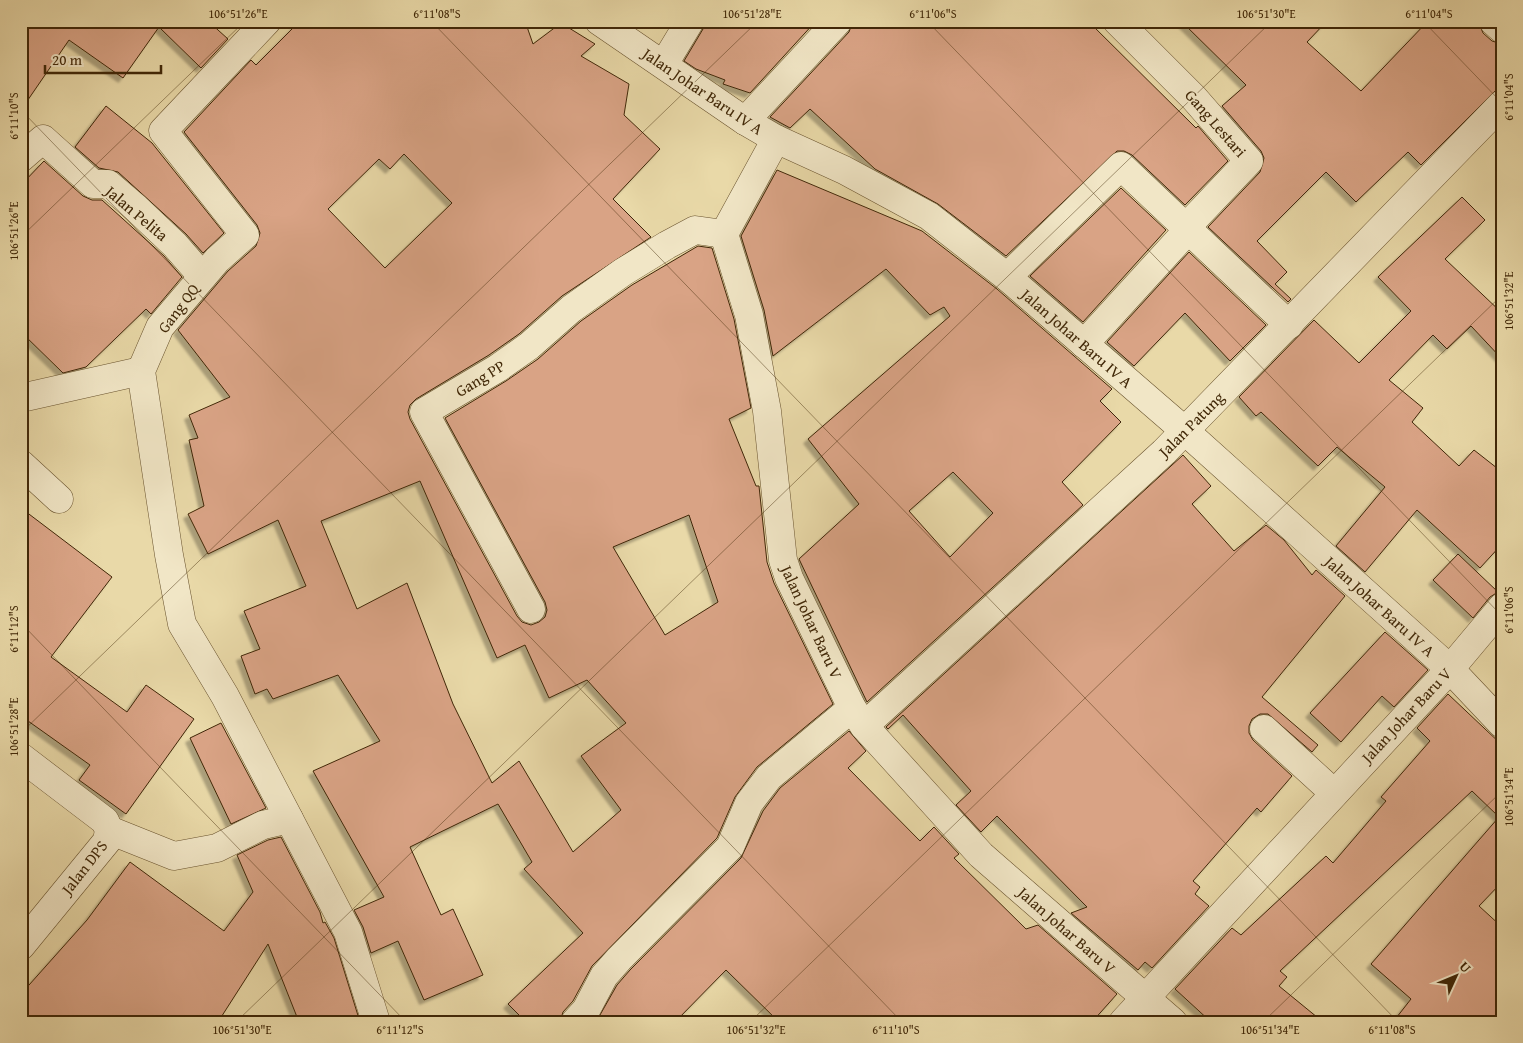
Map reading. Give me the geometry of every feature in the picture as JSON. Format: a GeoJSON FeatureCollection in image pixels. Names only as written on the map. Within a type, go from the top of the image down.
{"type":"FeatureCollection","features":[{"type":"Feature","properties":{"kind":"street","name":"Gang QQ"},"geometry":{"type":"LineString","coordinates":[[141,371],[160,327],[202,276],[245,235],[163,131],[267,21]]}},
{"type":"Feature","properties":{"kind":"street","name":"Jalan Johar Baru IV A"},"geometry":{"type":"LineString","coordinates":[[599,21],[664,64],[744,121],[776,139],[844,170],[929,216],[1007,277],[1185,431],[1450,669],[1502,724]]}},
{"type":"Feature","properties":{"kind":"street"},"geometry":{"type":"LineString","coordinates":[[664,64],[690,21]]}},
{"type":"Feature","properties":{"kind":"street"},"geometry":{"type":"LineString","coordinates":[[744,121],[838,21]]}},
{"type":"Feature","properties":{"kind":"street","name":"Gang Lestari"},"geometry":{"type":"LineString","coordinates":[[1084,344],[1188,230],[1193,220],[1249,161],[1194,98],[1117,21]]}},
{"type":"Feature","properties":{"kind":"street"},"geometry":{"type":"LineString","coordinates":[[1493,21],[1502,29]]}},
{"type":"Feature","properties":{"kind":"street","name":"Jalan Patung"},"geometry":{"type":"LineString","coordinates":[[575,1022],[586,1010],[604,976],[619,959],[730,847],[749,803],[769,778],[858,717],[1185,431],[1502,104]]}},
{"type":"Feature","properties":{"kind":"street","name":"Jalan Pelita"},"geometry":{"type":"LineString","coordinates":[[21,158],[43,139],[93,184],[108,184],[136,208],[175,245],[202,276]]}},
{"type":"Feature","properties":{"kind":"street"},"geometry":{"type":"LineString","coordinates":[[724,234],[776,139]]}},
{"type":"Feature","properties":{"kind":"street"},"geometry":{"type":"LineString","coordinates":[[1007,277],[1121,166],[1289,325]]}},
{"type":"Feature","properties":{"kind":"street","name":"Gang PP"},"geometry":{"type":"LineString","coordinates":[[530,609],[424,412],[498,368],[529,346],[571,309],[622,272],[667,245],[696,230],[724,234]]}},
{"type":"Feature","properties":{"kind":"street","name":"Jalan Johar Baru V"},"geometry":{"type":"LineString","coordinates":[[724,234],[749,315],[767,410],[783,560],[789,578],[858,717],[981,855],[1146,998]]}},
{"type":"Feature","properties":{"kind":"street"},"geometry":{"type":"LineString","coordinates":[[21,398],[141,371],[169,555],[182,624],[225,696],[348,932],[376,1022]]}},
{"type":"Feature","properties":{"kind":"street"},"geometry":{"type":"LineString","coordinates":[[21,464],[59,499]]}},
{"type":"Feature","properties":{"kind":"street","name":"Jalan Johar Baru V"},"geometry":{"type":"LineString","coordinates":[[1123,1022],[1450,669],[1502,607]]}},
{"type":"Feature","properties":{"kind":"street"},"geometry":{"type":"LineString","coordinates":[[1264,729],[1334,793]]}},
{"type":"Feature","properties":{"kind":"street","name":"Jalan DPS"},"geometry":{"type":"LineString","coordinates":[[21,757],[105,820],[109,830],[107,840],[21,946]]}},
{"type":"Feature","properties":{"kind":"street"},"geometry":{"type":"LineString","coordinates":[[109,830],[174,856],[217,848],[263,825],[289,819]]}},
{"type":"Feature","properties":{"kind":"street"},"geometry":{"type":"LineString","coordinates":[[1146,998],[1173,1022]]}},
{"type":"Feature","properties":{"kind":"building"},"geometry":{"type":"Polygon","coordinates":[[[21,21],[208,21],[228,39],[201,68],[159,27],[123,78],[69,40],[21,110],[21,21]]]}},
{"type":"Feature","properties":{"kind":"building"},"geometry":{"type":"Polygon","coordinates":[[[300,21],[525,21],[533,44],[561,23],[595,44],[581,56],[629,84],[624,115],[660,149],[613,199],[651,237],[562,296],[519,334],[489,355],[416,399],[410,405],[408,412],[410,419],[522,622],[531,625],[545,617],[547,610],[545,602],[445,418],[538,359],[581,321],[632,285],[698,246],[712,248],[734,319],[751,408],[729,419],[756,486],[759,486],[767,562],[774,583],[833,704],[757,767],[735,797],[717,838],[592,966],[573,1001],[563,1012],[560,1022],[526,1022],[508,1004],[583,933],[524,869],[532,862],[498,804],[410,847],[441,915],[453,909],[483,975],[424,1000],[398,941],[371,953],[363,927],[354,910],[384,897],[313,771],[380,741],[338,675],[273,699],[267,689],[255,694],[241,656],[260,649],[244,611],[306,586],[278,520],[208,554],[188,514],[204,506],[189,440],[198,438],[189,415],[230,397],[178,330],[228,271],[256,246],[260,233],[257,225],[184,132],[251,60],[256,65],[300,21]],[[404,154],[390,169],[379,159],[328,209],[385,268],[452,203],[404,154]],[[420,481],[321,521],[357,609],[407,583],[453,704],[492,783],[519,761],[573,852],[621,810],[581,756],[626,723],[587,680],[549,698],[525,645],[497,658],[420,481]],[[689,515],[613,547],[665,635],[718,602],[689,515]]]}},
{"type":"Feature","properties":{"kind":"building"},"geometry":{"type":"Polygon","coordinates":[[[706,21],[816,21],[750,93],[723,84],[725,80],[696,69],[684,61],[706,21]]]}},
{"type":"Feature","properties":{"kind":"building"},"geometry":{"type":"Polygon","coordinates":[[[853,21],[1088,21],[1196,128],[1198,126],[1228,161],[1185,205],[1132,155],[1124,151],[1117,151],[1006,256],[938,204],[875,169],[810,109],[790,128],[770,117],[849,32],[853,21]]]}},
{"type":"Feature","properties":{"kind":"building"},"geometry":{"type":"Polygon","coordinates":[[[1181,21],[1327,21],[1307,42],[1361,91],[1428,21],[1478,21],[1483,33],[1492,41],[1502,44],[1502,84],[1421,165],[1408,152],[1356,202],[1326,172],[1257,241],[1287,272],[1275,284],[1291,299],[1288,302],[1208,227],[1260,172],[1264,158],[1261,151],[1222,106],[1246,85],[1181,21]]]}},
{"type":"Feature","properties":{"kind":"building"},"geometry":{"type":"Polygon","coordinates":[[[106,106],[152,143],[224,233],[203,253],[186,234],[118,172],[99,168],[75,147],[106,106]]]}},
{"type":"Feature","properties":{"kind":"building"},"geometry":{"type":"Polygon","coordinates":[[[44,161],[83,196],[92,200],[102,200],[164,256],[182,277],[151,314],[146,309],[86,367],[63,373],[21,332],[21,185],[44,161]]]}},
{"type":"Feature","properties":{"kind":"building"},"geometry":{"type":"Polygon","coordinates":[[[777,170],[922,231],[997,289],[1112,389],[1100,401],[1121,422],[1062,482],[1083,505],[867,702],[799,559],[859,504],[808,439],[950,316],[944,307],[930,315],[886,269],[773,356],[764,310],[741,236],[777,170]],[[953,472],[909,511],[950,557],[993,513],[953,472]]]}},
{"type":"Feature","properties":{"kind":"building"},"geometry":{"type":"Polygon","coordinates":[[[1121,188],[1166,230],[1083,322],[1030,276],[1121,188]]]}},
{"type":"Feature","properties":{"kind":"building"},"geometry":{"type":"Polygon","coordinates":[[[1462,197],[1485,220],[1445,259],[1502,313],[1502,359],[1471,326],[1447,349],[1433,335],[1389,380],[1423,408],[1412,422],[1459,466],[1474,450],[1502,472],[1502,544],[1480,568],[1417,510],[1365,572],[1336,546],[1385,487],[1337,447],[1318,466],[1261,412],[1256,416],[1239,397],[1314,320],[1359,363],[1411,311],[1378,277],[1462,197]]]}},
{"type":"Feature","properties":{"kind":"building"},"geometry":{"type":"Polygon","coordinates":[[[1189,252],[1266,325],[1230,361],[1185,313],[1134,366],[1107,342],[1189,252]]]}},
{"type":"Feature","properties":{"kind":"building"},"geometry":{"type":"Polygon","coordinates":[[[1183,455],[1211,486],[1192,504],[1234,551],[1266,525],[1284,540],[1312,575],[1316,570],[1345,596],[1262,697],[1318,745],[1312,752],[1268,714],[1260,714],[1252,719],[1249,733],[1253,740],[1292,776],[1261,812],[1257,808],[1193,881],[1200,887],[1195,894],[1209,906],[1152,968],[1145,962],[1138,970],[1071,913],[1087,907],[997,816],[981,832],[956,805],[971,791],[903,715],[888,729],[886,727],[1183,455]]]}},
{"type":"Feature","properties":{"kind":"building"},"geometry":{"type":"Polygon","coordinates":[[[21,508],[112,577],[51,657],[127,712],[146,685],[194,719],[126,814],[79,780],[90,765],[21,716],[21,508]]]}},
{"type":"Feature","properties":{"kind":"building"},"geometry":{"type":"Polygon","coordinates":[[[1458,554],[1498,592],[1490,597],[1473,618],[1433,580],[1458,554]]]}},
{"type":"Feature","properties":{"kind":"building"},"geometry":{"type":"Polygon","coordinates":[[[1385,632],[1428,670],[1394,707],[1382,696],[1341,742],[1310,713],[1385,632]]]}},
{"type":"Feature","properties":{"kind":"building"},"geometry":{"type":"Polygon","coordinates":[[[1448,694],[1502,745],[1502,882],[1479,906],[1502,927],[1502,1022],[1393,1022],[1411,999],[1371,964],[1499,817],[1472,791],[1280,971],[1287,977],[1279,986],[1323,1022],[1211,1022],[1175,989],[1232,928],[1241,935],[1326,856],[1333,863],[1386,801],[1381,797],[1430,741],[1417,728],[1448,694]]]}},
{"type":"Feature","properties":{"kind":"building"},"geometry":{"type":"Polygon","coordinates":[[[221,723],[266,808],[231,824],[190,738],[221,723]]]}},
{"type":"Feature","properties":{"kind":"building"},"geometry":{"type":"Polygon","coordinates":[[[849,731],[866,751],[848,768],[920,841],[934,827],[959,854],[954,858],[1026,929],[1038,925],[1117,994],[1092,1022],[779,1022],[726,970],[675,1022],[596,1022],[617,985],[630,970],[741,858],[763,811],[780,788],[849,731]]]}},
{"type":"Feature","properties":{"kind":"building"},"geometry":{"type":"Polygon","coordinates":[[[281,837],[320,912],[323,923],[325,922],[334,938],[360,1022],[299,1022],[268,944],[218,1022],[30,1022],[21,1014],[21,994],[87,920],[130,862],[224,931],[253,892],[237,855],[268,840],[281,837]]]}}]}
